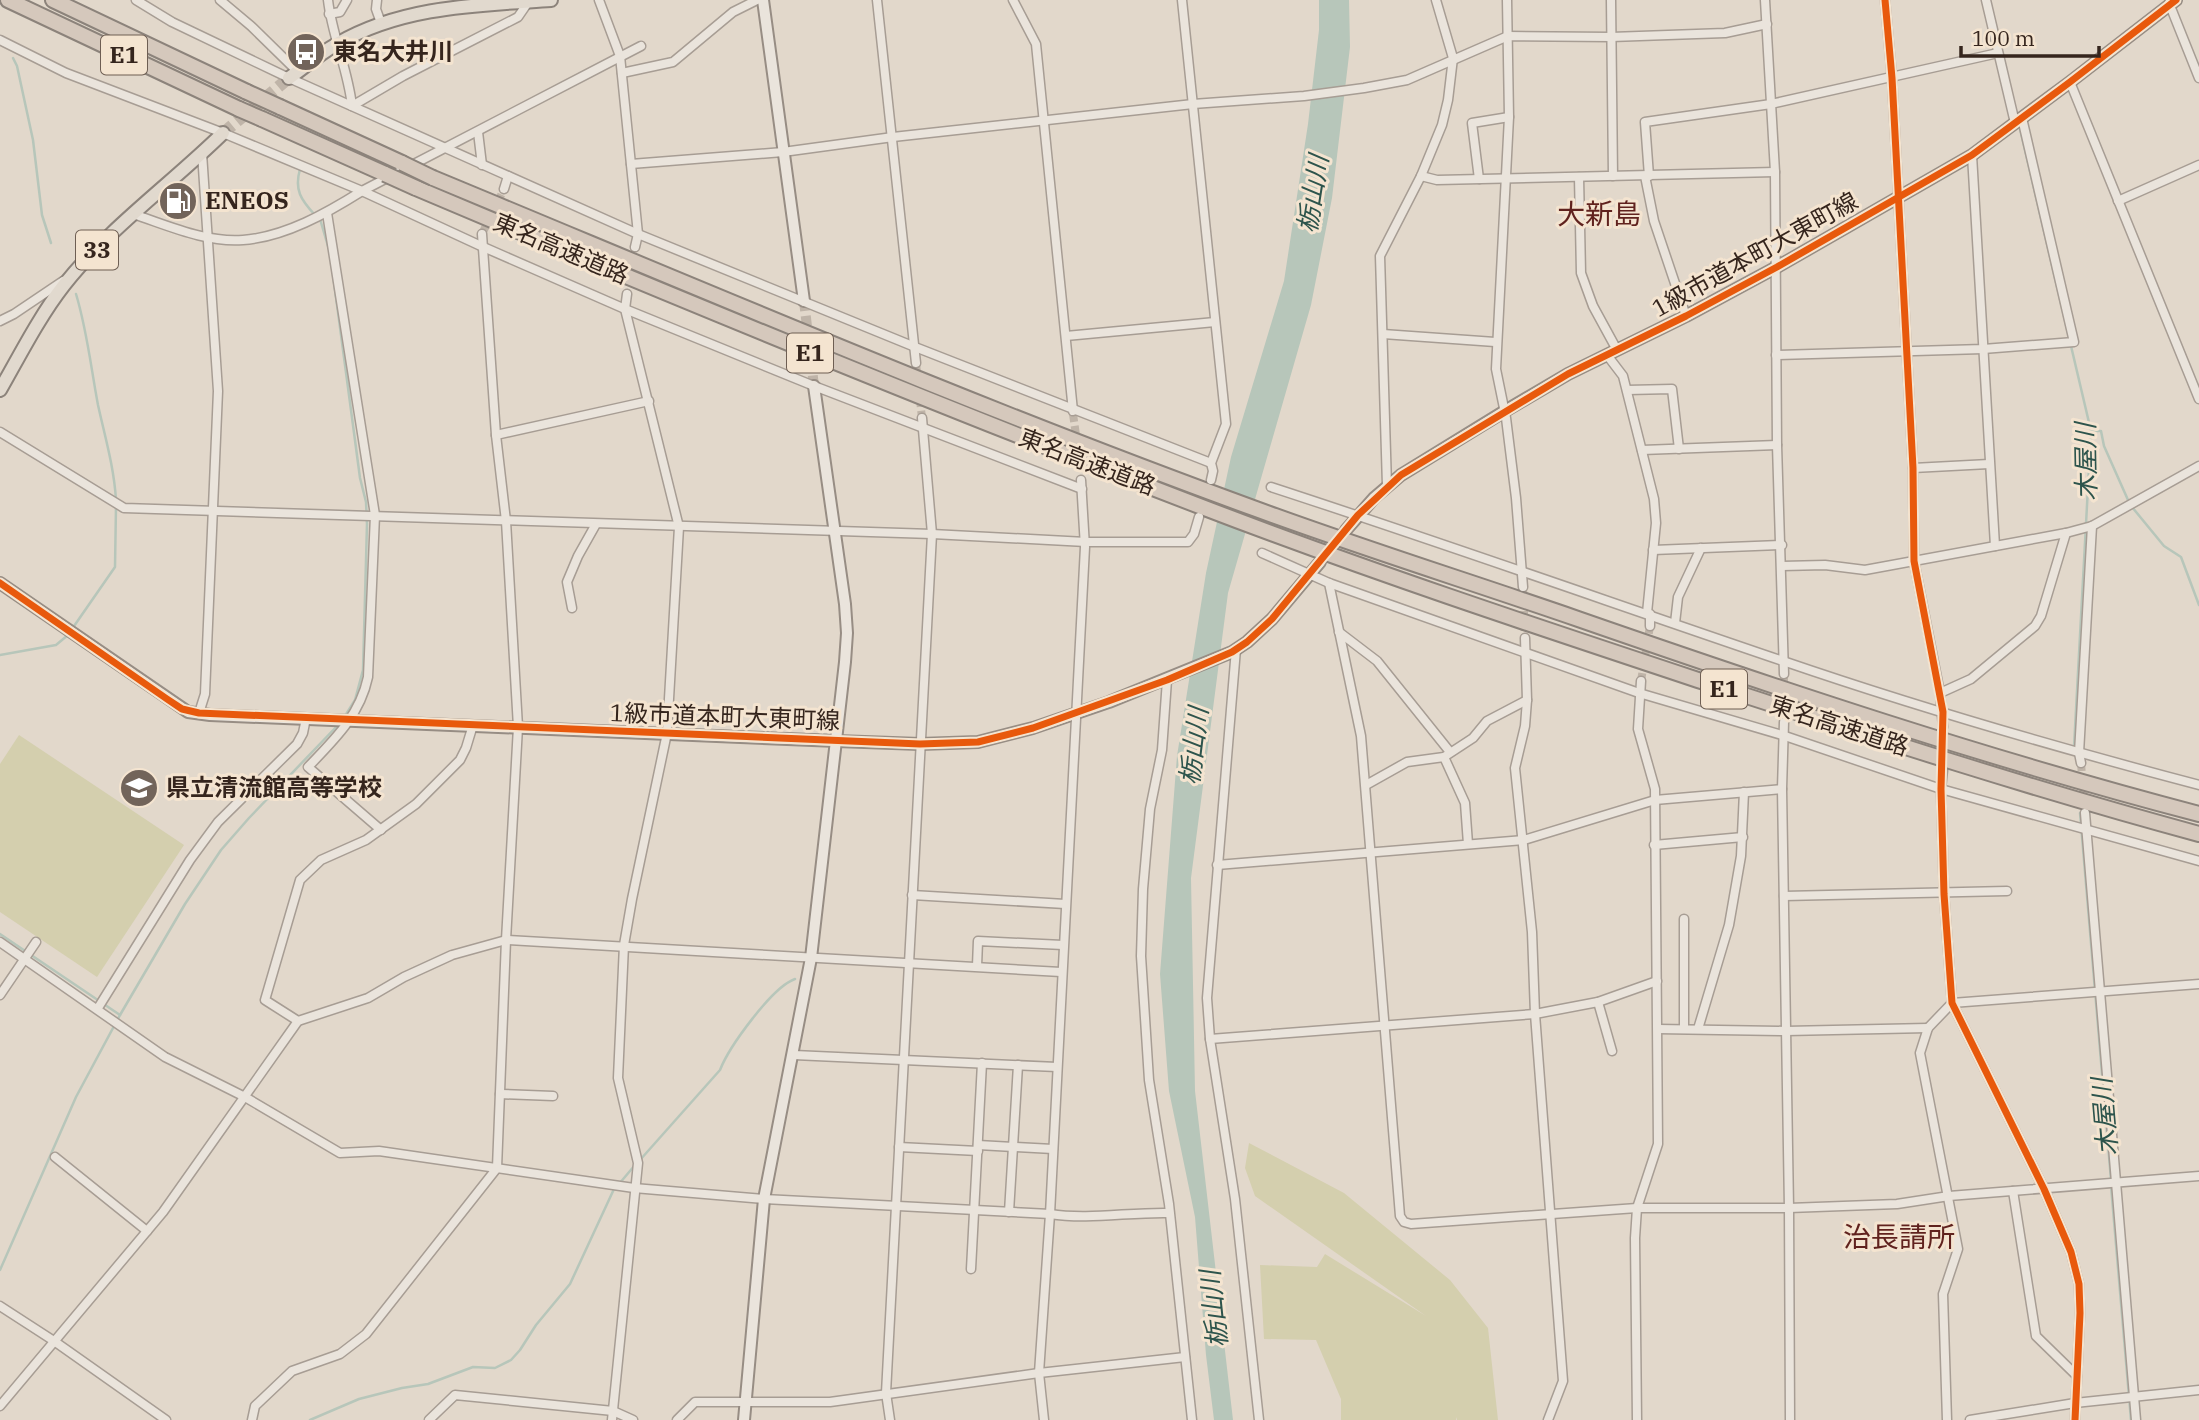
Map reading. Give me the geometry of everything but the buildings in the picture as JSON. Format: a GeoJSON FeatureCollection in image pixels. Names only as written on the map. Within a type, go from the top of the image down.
{"type":"FeatureCollection","features":[{"type":"Feature","properties":{"kind":"highway","name":"東名高速道路"},"geometry":{"type":"LineString","coordinates":[[8,0],[239,109],[416,188],[1203,513],[1256,526],[1600,648],[1957,765],[2199,834]]}},
{"type":"Feature","properties":{"kind":"highway","name":"東名高速道路"},"geometry":{"type":"LineString","coordinates":[[53,0],[433,178],[830,343],[1212,486],[1258,510],[1804,695],[1975,750],[2199,814]]}},
{"type":"Feature","properties":{"kind":"main road"},"geometry":{"type":"LineString","coordinates":[[293,75],[337,44],[381,23],[413,14],[505,1],[551,0]]}},
{"type":"Feature","properties":{"kind":"main road","name":"33"},"geometry":{"type":"LineString","coordinates":[[0,390],[41,319],[76,271],[133,214],[223,133]]}},
{"type":"Feature","properties":{"kind":"street"},"geometry":{"type":"LineString","coordinates":[[136,0],[172,22],[293,75],[352,106],[638,234],[1073,412],[1211,463]]}},
{"type":"Feature","properties":{"kind":"street"},"geometry":{"type":"LineString","coordinates":[[219,0],[251,26],[293,75]]}},
{"type":"Feature","properties":{"kind":"street"},"geometry":{"type":"LineString","coordinates":[[328,0],[329,14],[350,87],[352,106]]}},
{"type":"Feature","properties":{"kind":"street"},"geometry":{"type":"LineString","coordinates":[[329,14],[340,12],[347,0]]}},
{"type":"Feature","properties":{"kind":"street"},"geometry":{"type":"LineString","coordinates":[[377,0],[376,9],[381,23]]}},
{"type":"Feature","properties":{"kind":"street"},"geometry":{"type":"LineString","coordinates":[[599,0],[620,56],[638,234],[635,247]]}},
{"type":"Feature","properties":{"kind":"street"},"geometry":{"type":"LineString","coordinates":[[622,73],[673,62],[733,12],[757,0]]}},
{"type":"Feature","properties":{"kind":"street"},"geometry":{"type":"LineString","coordinates":[[762,0],[804,300]]}},
{"type":"Feature","properties":{"kind":"street"},"geometry":{"type":"LineString","coordinates":[[877,0],[916,363]]}},
{"type":"Feature","properties":{"kind":"street"},"geometry":{"type":"LineString","coordinates":[[1013,0],[1036,44],[1073,412]]}},
{"type":"Feature","properties":{"kind":"street"},"geometry":{"type":"LineString","coordinates":[[1182,0],[1226,424],[1211,463],[1212,486]]}},
{"type":"Feature","properties":{"kind":"street"},"geometry":{"type":"LineString","coordinates":[[1387,486],[1380,256],[1421,176],[1442,125],[1453,78],[1454,58],[1436,0]]}},
{"type":"Feature","properties":{"kind":"street"},"geometry":{"type":"LineString","coordinates":[[1507,0],[1509,117],[1495,342],[1496,369],[1505,411],[1516,498],[1523,587]]}},
{"type":"Feature","properties":{"kind":"street"},"geometry":{"type":"LineString","coordinates":[[1611,0],[1613,176]]}},
{"type":"Feature","properties":{"kind":"street"},"geometry":{"type":"LineString","coordinates":[[1765,0],[1775,172],[1777,445],[1784,674]]}},
{"type":"Feature","properties":{"kind":"street"},"geometry":{"type":"LineString","coordinates":[[1885,0],[1892,78],[1913,468],[1914,561],[1940,694],[1943,727]]}},
{"type":"Feature","properties":{"kind":"street"},"geometry":{"type":"LineString","coordinates":[[1776,355],[1983,349],[2070,343],[2018,121],[1986,0]]}},
{"type":"Feature","properties":{"kind":"street"},"geometry":{"type":"LineString","coordinates":[[352,106],[403,76],[518,18],[529,1]]}},
{"type":"Feature","properties":{"kind":"street"},"geometry":{"type":"LineString","coordinates":[[2171,2],[2199,78]]}},
{"type":"Feature","properties":{"kind":"street","name":"1級市道本町大東町線"},"geometry":{"type":"LineString","coordinates":[[1346,530],[1387,486],[1505,411],[1568,374],[1686,316],[1777,267],[1972,155],[2171,2]]}},
{"type":"Feature","properties":{"kind":"street"},"geometry":{"type":"LineString","coordinates":[[631,164],[783,152],[893,136],[1364,88],[1407,80],[1508,36],[1611,37],[1725,33],[1767,24]]}},
{"type":"Feature","properties":{"kind":"street"},"geometry":{"type":"LineString","coordinates":[[0,40],[66,73],[223,133],[362,191],[625,309],[814,387],[922,429],[1082,485],[1086,542],[1039,1373],[1044,1420]]}},
{"type":"Feature","properties":{"kind":"street"},"geometry":{"type":"LineString","coordinates":[[133,214],[209,237],[242,240],[264,236],[327,213],[362,191],[641,46]]}},
{"type":"Feature","properties":{"kind":"street"},"geometry":{"type":"LineString","coordinates":[[1686,316],[1654,221],[1647,176],[1645,122],[1771,104],[1998,53]]}},
{"type":"Feature","properties":{"kind":"street"},"geometry":{"type":"LineString","coordinates":[[2070,82],[2199,398]]}},
{"type":"Feature","properties":{"kind":"street"},"geometry":{"type":"LineString","coordinates":[[1479,179],[1472,123],[1509,117]]}},
{"type":"Feature","properties":{"kind":"street"},"geometry":{"type":"LineString","coordinates":[[478,132],[482,165]]}},
{"type":"Feature","properties":{"kind":"street"},"geometry":{"type":"LineString","coordinates":[[0,583],[182,709],[200,714],[205,694],[218,391],[202,153]]}},
{"type":"Feature","properties":{"kind":"street"},"geometry":{"type":"LineString","coordinates":[[1972,155],[1996,546]]}},
{"type":"Feature","properties":{"kind":"street"},"geometry":{"type":"LineString","coordinates":[[2118,201],[2199,165]]}},
{"type":"Feature","properties":{"kind":"street"},"geometry":{"type":"LineString","coordinates":[[1421,176],[1437,180],[1775,172]]}},
{"type":"Feature","properties":{"kind":"street"},"geometry":{"type":"LineString","coordinates":[[504,189],[508,176]]}},
{"type":"Feature","properties":{"kind":"street"},"geometry":{"type":"LineString","coordinates":[[1579,177],[1581,273],[1623,376],[1654,499],[1656,523],[1648,613],[1650,626]]}},
{"type":"Feature","properties":{"kind":"street"},"geometry":{"type":"LineString","coordinates":[[327,213],[375,515],[368,677],[365,691],[351,720],[309,767],[380,830]]}},
{"type":"Feature","properties":{"kind":"street"},"geometry":{"type":"LineString","coordinates":[[252,1420],[255,1406],[292,1371],[340,1354],[366,1334],[497,1168],[518,727],[506,521],[496,435],[482,234]]}},
{"type":"Feature","properties":{"kind":"street"},"geometry":{"type":"LineString","coordinates":[[0,321],[76,271]]}},
{"type":"Feature","properties":{"kind":"street"},"geometry":{"type":"LineString","coordinates":[[612,1416],[638,1163],[618,1078],[624,945],[667,733],[679,527],[625,309],[628,294]]}},
{"type":"Feature","properties":{"kind":"street"},"geometry":{"type":"LineString","coordinates":[[30,303],[40,310],[41,319]]}},
{"type":"Feature","properties":{"kind":"street"},"geometry":{"type":"LineString","coordinates":[[1066,336],[1215,321]]}},
{"type":"Feature","properties":{"kind":"street"},"geometry":{"type":"LineString","coordinates":[[1382,334],[1495,342]]}},
{"type":"Feature","properties":{"kind":"street"},"geometry":{"type":"LineString","coordinates":[[744,1420],[764,1199],[811,958],[847,633],[814,387]]}},
{"type":"Feature","properties":{"kind":"street"},"geometry":{"type":"LineString","coordinates":[[1627,390],[1672,389],[1679,449]]}},
{"type":"Feature","properties":{"kind":"street"},"geometry":{"type":"LineString","coordinates":[[496,435],[649,401]]}},
{"type":"Feature","properties":{"kind":"street"},"geometry":{"type":"LineString","coordinates":[[890,1420],[886,1394],[932,534],[922,418]]}},
{"type":"Feature","properties":{"kind":"street"},"geometry":{"type":"LineString","coordinates":[[0,432],[124,508],[932,534],[1086,542],[1188,542],[1203,513]]}},
{"type":"Feature","properties":{"kind":"street"},"geometry":{"type":"LineString","coordinates":[[1642,450],[1777,445]]}},
{"type":"Feature","properties":{"kind":"street"},"geometry":{"type":"LineString","coordinates":[[1913,468],[1989,464]]}},
{"type":"Feature","properties":{"kind":"street"},"geometry":{"type":"LineString","coordinates":[[1782,566],[1825,565],[1865,570],[2066,533],[2089,527],[2199,466]]}},
{"type":"Feature","properties":{"kind":"street"},"geometry":{"type":"LineString","coordinates":[[1271,487],[1783,661],[2076,752],[2199,785]]}},
{"type":"Feature","properties":{"kind":"street"},"geometry":{"type":"LineString","coordinates":[[572,608],[567,582],[596,524]]}},
{"type":"Feature","properties":{"kind":"street"},"geometry":{"type":"LineString","coordinates":[[2081,763],[2076,752],[2089,527]]}},
{"type":"Feature","properties":{"kind":"street"},"geometry":{"type":"LineString","coordinates":[[1940,694],[1971,679],[2035,626],[2041,616],[2066,533]]}},
{"type":"Feature","properties":{"kind":"street"},"geometry":{"type":"LineString","coordinates":[[1653,550],[1782,545]]}},
{"type":"Feature","properties":{"kind":"street"},"geometry":{"type":"LineString","coordinates":[[1675,623],[1678,597],[1700,548]]}},
{"type":"Feature","properties":{"kind":"street"},"geometry":{"type":"LineString","coordinates":[[1262,553],[1329,583],[1639,693],[1782,735],[1941,789],[2199,861]]}},
{"type":"Feature","properties":{"kind":"street","name":"1級市道本町大東町線"},"geometry":{"type":"LineString","coordinates":[[200,714],[920,744],[978,742],[1033,729],[1169,679],[1234,651],[1272,620],[1320,562]]}},
{"type":"Feature","properties":{"kind":"street"},"geometry":{"type":"LineString","coordinates":[[1329,583],[1361,736],[1400,1216],[1404,1222],[1411,1224],[1637,1208],[1789,1208],[1897,1204],[1949,1196],[2199,1177]]}},
{"type":"Feature","properties":{"kind":"street"},"geometry":{"type":"LineString","coordinates":[[1339,632],[1377,661],[1447,755],[1465,803],[1468,844]]}},
{"type":"Feature","properties":{"kind":"street"},"geometry":{"type":"LineString","coordinates":[[1525,638],[1527,700],[1525,726],[1515,768],[1532,932],[1535,1014],[1563,1381],[1548,1420]]}},
{"type":"Feature","properties":{"kind":"street"},"geometry":{"type":"LineString","coordinates":[[1234,651],[1206,998],[1236,1199],[1259,1420]]}},
{"type":"Feature","properties":{"kind":"street"},"geometry":{"type":"LineString","coordinates":[[1169,679],[1163,750],[1150,809],[1141,956],[1149,1080],[1169,1213],[1192,1420]]}},
{"type":"Feature","properties":{"kind":"street"},"geometry":{"type":"LineString","coordinates":[[1637,1420],[1637,1208],[1658,1144],[1655,800],[1653,779],[1637,729],[1641,681]]}},
{"type":"Feature","properties":{"kind":"street"},"geometry":{"type":"LineString","coordinates":[[1366,785],[1407,762],[1447,755],[1473,738],[1487,721],[1527,700]]}},
{"type":"Feature","properties":{"kind":"street"},"geometry":{"type":"LineString","coordinates":[[99,1006],[197,851],[218,822],[296,744],[303,733],[306,718]]}},
{"type":"Feature","properties":{"kind":"street"},"geometry":{"type":"LineString","coordinates":[[1784,722],[1782,789],[1790,1420]]}},
{"type":"Feature","properties":{"kind":"street"},"geometry":{"type":"LineString","coordinates":[[298,1021],[265,1000],[300,880],[321,860],[366,840],[416,804],[454,766],[466,748],[473,725]]}},
{"type":"Feature","properties":{"kind":"street"},"geometry":{"type":"LineString","coordinates":[[1944,770],[1941,789],[1944,894],[1952,1003],[2044,1189],[2071,1252],[2079,1284],[2080,1313],[2075,1420]]}},
{"type":"Feature","properties":{"kind":"street"},"geometry":{"type":"LineString","coordinates":[[1217,865],[1524,840],[1655,800],[1782,789]]}},
{"type":"Feature","properties":{"kind":"street"},"geometry":{"type":"LineString","coordinates":[[1698,1029],[1730,925],[1743,836],[1744,792]]}},
{"type":"Feature","properties":{"kind":"street"},"geometry":{"type":"LineString","coordinates":[[2085,813],[2084,829],[2130,1396],[2136,1420]]}},
{"type":"Feature","properties":{"kind":"street"},"geometry":{"type":"LineString","coordinates":[[1654,845],[1743,836]]}},
{"type":"Feature","properties":{"kind":"street"},"geometry":{"type":"LineString","coordinates":[[1784,896],[2007,891]]}},
{"type":"Feature","properties":{"kind":"street"},"geometry":{"type":"LineString","coordinates":[[912,895],[1065,904]]}},
{"type":"Feature","properties":{"kind":"street"},"geometry":{"type":"LineString","coordinates":[[1684,919],[1684,1028]]}},
{"type":"Feature","properties":{"kind":"street"},"geometry":{"type":"LineString","coordinates":[[0,1406],[147,1231],[298,1021],[368,999],[404,976],[452,955],[506,940],[1061,972]]}},
{"type":"Feature","properties":{"kind":"street"},"geometry":{"type":"LineString","coordinates":[[977,966],[978,941],[1063,945]]}},
{"type":"Feature","properties":{"kind":"street"},"geometry":{"type":"LineString","coordinates":[[0,942],[99,1006],[164,1057],[245,1097],[340,1153],[379,1151],[634,1188],[764,1199],[1074,1217],[1135,1212],[1169,1213]]}},
{"type":"Feature","properties":{"kind":"street"},"geometry":{"type":"LineString","coordinates":[[0,995],[36,942]]}},
{"type":"Feature","properties":{"kind":"street"},"geometry":{"type":"LineString","coordinates":[[1210,1039],[1535,1014],[1598,1002],[1657,981]]}},
{"type":"Feature","properties":{"kind":"street"},"geometry":{"type":"LineString","coordinates":[[1947,1420],[1943,1294],[1958,1249],[1920,1053],[1928,1028],[1952,1003],[2199,984]]}},
{"type":"Feature","properties":{"kind":"street"},"geometry":{"type":"LineString","coordinates":[[1598,1002],[1612,1051]]}},
{"type":"Feature","properties":{"kind":"street"},"geometry":{"type":"LineString","coordinates":[[1658,1029],[1786,1031],[1928,1028]]}},
{"type":"Feature","properties":{"kind":"street"},"geometry":{"type":"LineString","coordinates":[[794,1055],[1057,1068]]}},
{"type":"Feature","properties":{"kind":"street"},"geometry":{"type":"LineString","coordinates":[[971,1269],[982,1063]]}},
{"type":"Feature","properties":{"kind":"street"},"geometry":{"type":"LineString","coordinates":[[1009,1212],[1018,1065]]}},
{"type":"Feature","properties":{"kind":"street"},"geometry":{"type":"LineString","coordinates":[[499,1094],[553,1096]]}},
{"type":"Feature","properties":{"kind":"street"},"geometry":{"type":"LineString","coordinates":[[899,1147],[1053,1149]]}},
{"type":"Feature","properties":{"kind":"street"},"geometry":{"type":"LineString","coordinates":[[55,1157],[147,1231]]}},
{"type":"Feature","properties":{"kind":"street"},"geometry":{"type":"LineString","coordinates":[[2013,1191],[2036,1336],[2077,1376]]}},
{"type":"Feature","properties":{"kind":"street"},"geometry":{"type":"LineString","coordinates":[[0,1306],[166,1420]]}},
{"type":"Feature","properties":{"kind":"street"},"geometry":{"type":"LineString","coordinates":[[677,1420],[695,1402],[830,1402],[1039,1373],[1185,1357]]}},
{"type":"Feature","properties":{"kind":"street"},"geometry":{"type":"LineString","coordinates":[[1970,1420],[2075,1403],[2199,1390]]}},
{"type":"Feature","properties":{"kind":"street"},"geometry":{"type":"LineString","coordinates":[[429,1420],[455,1395],[633,1420]]}},
{"type":"Feature","properties":{"kind":"shaded area"},"geometry":{"type":"Polygon","coordinates":[[[19,735],[184,845],[97,977],[0,912],[0,764],[19,735]]]}},
{"type":"Feature","properties":{"kind":"shaded area"},"geometry":{"type":"Polygon","coordinates":[[[1249,1143],[1344,1193],[1450,1280],[1488,1328],[1498,1420],[1457,1420],[1457,1417],[1456,1420],[1341,1420],[1341,1399],[1316,1340],[1264,1339],[1260,1265],[1317,1267],[1325,1254],[1426,1316],[1255,1196],[1245,1168],[1249,1143]]]}},
{"type":"Feature","properties":{"kind":"water","name":"栃山川"},"geometry":{"type":"Polygon","coordinates":[[[1319,0],[1349,0],[1350,47],[1332,198],[1311,305],[1228,593],[1191,878],[1195,1091],[1233,1420],[1214,1420],[1195,1217],[1169,1091],[1160,974],[1177,756],[1206,573],[1231,457],[1284,281],[1308,124],[1319,30],[1319,0]]]}},
{"type":"Feature","properties":{"kind":"waterway"},"geometry":{"type":"LineString","coordinates":[[13,58],[33,140],[42,215],[51,243]]}},
{"type":"Feature","properties":{"kind":"waterway","name":"木屋川"},"geometry":{"type":"LineString","coordinates":[[2020,129],[2091,431],[2074,747]]}},
{"type":"Feature","properties":{"kind":"waterway"},"geometry":{"type":"LineString","coordinates":[[300,169],[298,189],[315,215]]}},
{"type":"Feature","properties":{"kind":"waterway"},"geometry":{"type":"LineString","coordinates":[[320,219],[330,253]]}},
{"type":"Feature","properties":{"kind":"waterway"},"geometry":{"type":"LineString","coordinates":[[332,267],[367,524],[363,670],[355,700],[345,716]]}},
{"type":"Feature","properties":{"kind":"waterway"},"geometry":{"type":"LineString","coordinates":[[76,294],[116,500]]}},
{"type":"Feature","properties":{"kind":"waterway"},"geometry":{"type":"LineString","coordinates":[[2091,431],[2101,431],[2104,446],[2128,500]]}},
{"type":"Feature","properties":{"kind":"waterway"},"geometry":{"type":"LineString","coordinates":[[72,629],[115,567],[116,506]]}},
{"type":"Feature","properties":{"kind":"waterway"},"geometry":{"type":"LineString","coordinates":[[2132,507],[2164,546],[2181,557],[2199,605]]}},
{"type":"Feature","properties":{"kind":"waterway"},"geometry":{"type":"LineString","coordinates":[[0,655],[56,645],[68,635]]}},
{"type":"Feature","properties":{"kind":"waterway"},"geometry":{"type":"LineString","coordinates":[[0,1270],[76,1097],[185,904],[221,850],[339,724]]}},
{"type":"Feature","properties":{"kind":"waterway","name":"木屋川"},"geometry":{"type":"LineString","coordinates":[[2080,813],[2111,1180]]}},
{"type":"Feature","properties":{"kind":"waterway"},"geometry":{"type":"LineString","coordinates":[[0,934],[120,1015]]}},
{"type":"Feature","properties":{"kind":"waterway"},"geometry":{"type":"LineString","coordinates":[[640,1160],[720,1070],[742,1033],[764,1005],[775,993],[795,979]]}},
{"type":"Feature","properties":{"kind":"waterway"},"geometry":{"type":"LineString","coordinates":[[619,1184],[635,1165]]}},
{"type":"Feature","properties":{"kind":"waterway","name":"木屋川"},"geometry":{"type":"LineString","coordinates":[[2111,1186],[2131,1420]]}},
{"type":"Feature","properties":{"kind":"waterway"},"geometry":{"type":"LineString","coordinates":[[310,1420],[359,1399],[428,1384],[473,1367],[495,1368],[511,1360],[570,1284],[614,1189]]}},
{"type":"Feature","properties":{"kind":"tunnel"},"geometry":{"type":"LineString","coordinates":[[223,133],[289,78]]}},
{"type":"Feature","properties":{"kind":"tunnel"},"geometry":{"type":"LineString","coordinates":[[482,234],[504,189]]}},
{"type":"Feature","properties":{"kind":"tunnel"},"geometry":{"type":"LineString","coordinates":[[804,301],[814,386]]}},
{"type":"Feature","properties":{"kind":"tunnel"},"geometry":{"type":"LineString","coordinates":[[916,363],[922,418]]}},
{"type":"Feature","properties":{"kind":"tunnel"},"geometry":{"type":"LineString","coordinates":[[1073,414],[1077,442]]}},
{"type":"Feature","properties":{"kind":"tunnel"},"geometry":{"type":"LineString","coordinates":[[1523,587],[1525,638]]}},
{"type":"Feature","properties":{"kind":"tunnel"},"geometry":{"type":"LineString","coordinates":[[1641,681],[1650,626]]}},
{"type":"Feature","properties":{"kind":"tunnel"},"geometry":{"type":"LineString","coordinates":[[1784,674],[1784,722]]}},
{"type":"Feature","properties":{"kind":"tunnel"},"geometry":{"type":"LineString","coordinates":[[2081,763],[2084,802]]}},
{"type":"Feature","properties":{"kind":"cycle path"},"geometry":{"type":"LineString","coordinates":[[1885,0],[1892,78],[1913,468],[1914,561],[1943,712],[1941,789],[1944,894],[1952,1003],[2044,1189],[2071,1252],[2079,1284],[2080,1313],[2075,1420]]}},
{"type":"Feature","properties":{"kind":"cycle path"},"geometry":{"type":"LineString","coordinates":[[0,583],[182,709],[199,713],[920,744],[978,742],[1033,728],[1167,680],[1232,652],[1272,619],[1358,515],[1401,475],[1568,374],[1686,316],[1777,267],[1972,155],[2176,0]]}},
{"type":"Feature","properties":{"kind":"place","name":"東名大井川"},"geometry":{"type":"Point","coordinates":[306,52]}},
{"type":"Feature","properties":{"kind":"place","name":"ENEOS"},"geometry":{"type":"Point","coordinates":[178,201]}},
{"type":"Feature","properties":{"kind":"place","name":"県立清流館高等学校"},"geometry":{"type":"Point","coordinates":[139,788]}},
{"type":"Feature","properties":{"kind":"district","name":"大新島"},"geometry":{"type":"Point","coordinates":[1599,214]}},
{"type":"Feature","properties":{"kind":"district","name":"治長請所"},"geometry":{"type":"Point","coordinates":[1899,1237]}}]}
